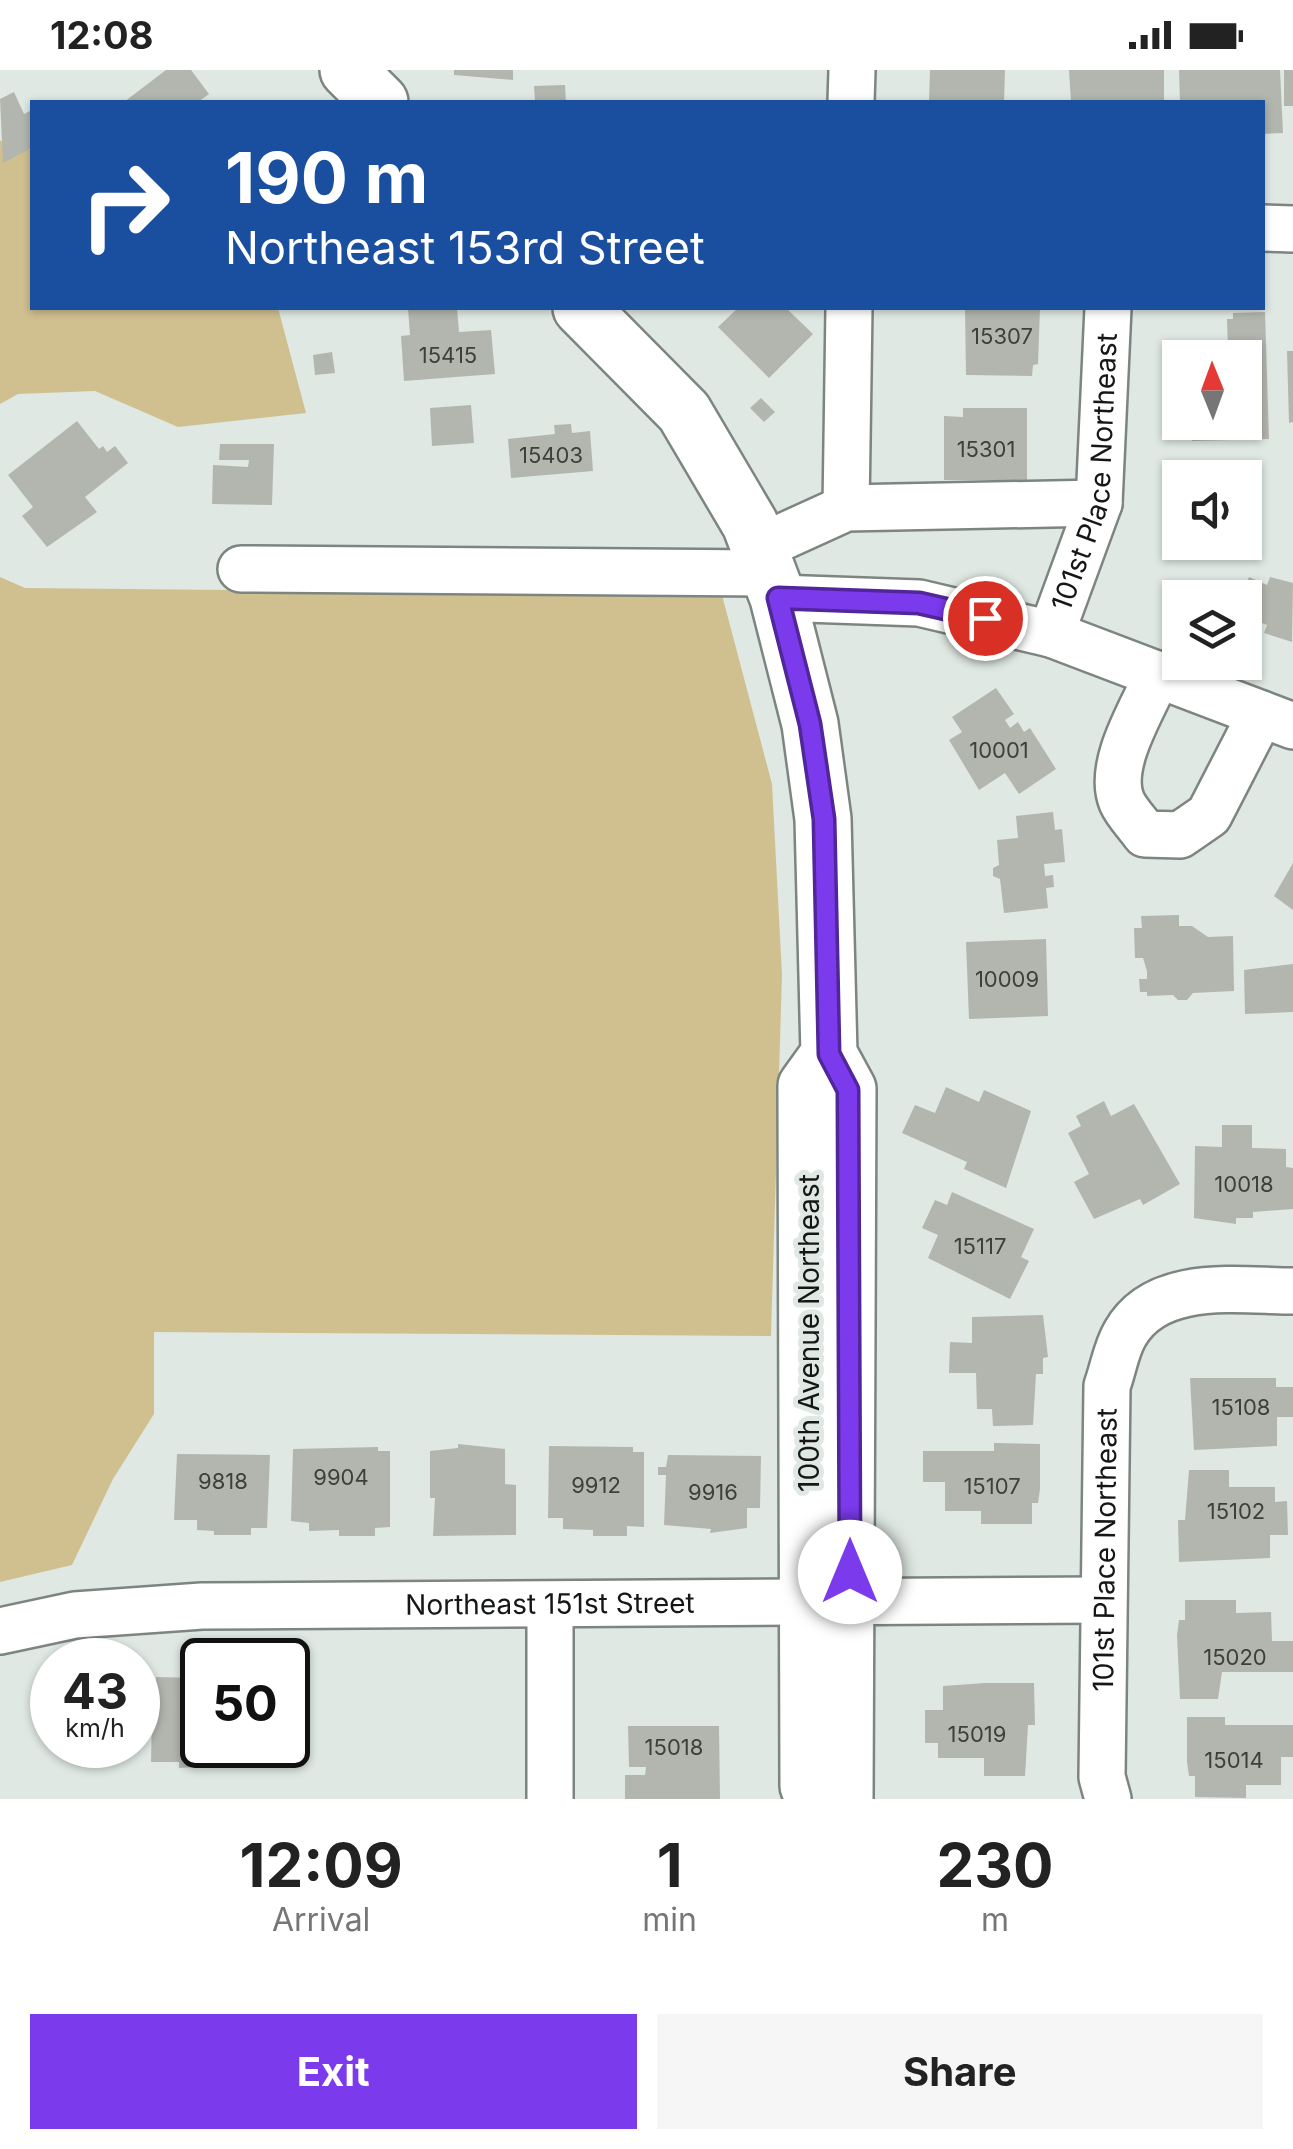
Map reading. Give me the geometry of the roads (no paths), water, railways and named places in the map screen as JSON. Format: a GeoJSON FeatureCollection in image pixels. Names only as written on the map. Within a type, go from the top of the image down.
{"type":"FeatureCollection","features":[{"type":"Feature","properties":{"kind":"main road"},"geometry":{"type":"LineString","coordinates":[[348,70],[378,100]]}},
{"type":"Feature","properties":{"kind":"main road","name":"100th Avenue Northeast"},"geometry":{"type":"LineString","coordinates":[[600,314],[684,412],[722,475],[768,573],[810,724],[824,819],[829,1054],[848,1090],[829,1604],[807,1799]]}},
{"type":"Feature","properties":{"kind":"main road","name":"100th Avenue Northeast"},"geometry":{"type":"LineString","coordinates":[[829,1604],[846,1799]]}},
{"type":"Feature","properties":{"kind":"street"},"geometry":{"type":"LineString","coordinates":[[851,100],[852,70]]}},
{"type":"Feature","properties":{"kind":"street"},"geometry":{"type":"LineString","coordinates":[[1265,228],[1293,228]]}},
{"type":"Feature","properties":{"kind":"street"},"geometry":{"type":"LineString","coordinates":[[846,508],[848,310]]}},
{"type":"Feature","properties":{"kind":"street","name":"101st Place Northeast"},"geometry":{"type":"LineString","coordinates":[[1051,634],[1099,504],[1108,310]]}},
{"type":"Feature","properties":{"kind":"street"},"geometry":{"type":"LineString","coordinates":[[768,573],[846,508],[1099,504]]}},
{"type":"Feature","properties":{"kind":"street"},"geometry":{"type":"LineString","coordinates":[[240,569],[768,573],[1051,634],[1158,674],[1277,720],[1210,814],[1180,835],[1146,834],[1121,800],[1124,755],[1158,674]]}},
{"type":"Feature","properties":{"kind":"street","name":"101st Place Northeast"},"geometry":{"type":"LineString","coordinates":[[1108,1799],[1102,1777],[1102,1600],[1108,1386],[1125,1333],[1147,1310],[1194,1291],[1293,1292]]}},
{"type":"Feature","properties":{"kind":"street","name":"Northeast 151st Street"},"geometry":{"type":"LineString","coordinates":[[0,1630],[75,1615],[202,1606],[1102,1600]]}},
{"type":"Feature","properties":{"kind":"street"},"geometry":{"type":"LineString","coordinates":[[550,1606],[550,1799]]}}]}
